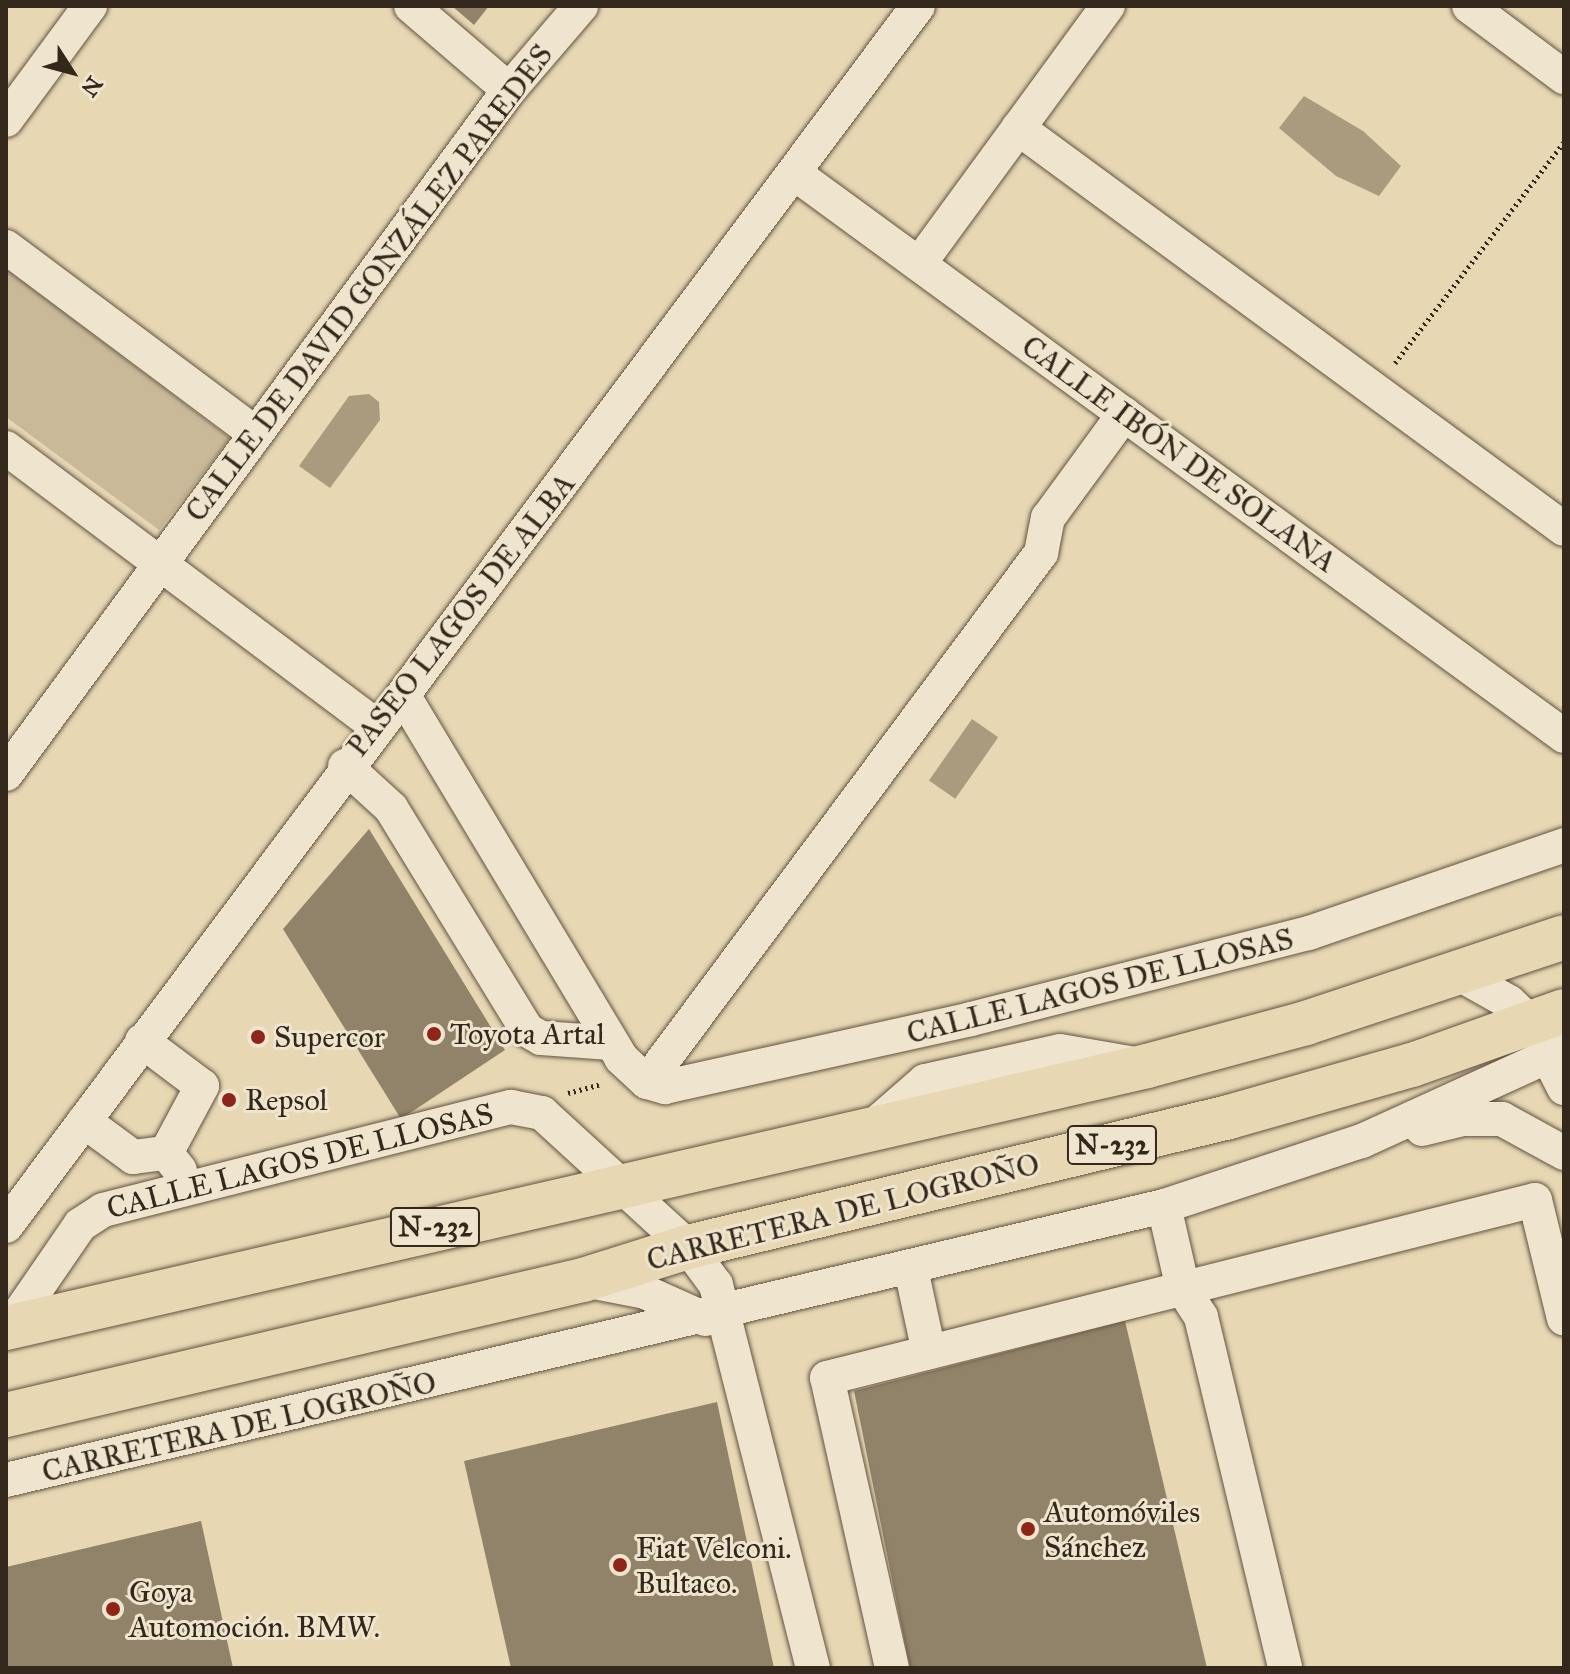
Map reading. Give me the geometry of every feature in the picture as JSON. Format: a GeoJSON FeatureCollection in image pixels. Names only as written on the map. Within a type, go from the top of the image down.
{"type":"FeatureCollection","features":[{"type":"Feature","properties":{"kind":"highway","name":"N-232"},"geometry":{"type":"LineString","coordinates":[[8,1327],[616,1185],[865,1133],[1147,1066],[1459,974],[1564,937]]}},
{"type":"Feature","properties":{"kind":"highway","name":"CARRETERA DE LOGROÑO"},"geometry":{"type":"LineString","coordinates":[[6,1415],[583,1280],[688,1247],[1229,1117],[1555,1046]]}},
{"type":"Feature","properties":{"kind":"street"},"geometry":{"type":"LineString","coordinates":[[6,120],[90,6]]}},
{"type":"Feature","properties":{"kind":"street"},"geometry":{"type":"LineString","coordinates":[[411,6],[509,90]]}},
{"type":"Feature","properties":{"kind":"street","name":"CALLE DE DAVID GONZÁLEZ PAREDES"},"geometry":{"type":"LineString","coordinates":[[6,774],[509,90],[581,6]]}},
{"type":"Feature","properties":{"kind":"street","name":"PASEO LAGOS DE ALBA"},"geometry":{"type":"LineString","coordinates":[[6,1226],[345,766],[405,698],[918,6]]}},
{"type":"Feature","properties":{"kind":"street"},"geometry":{"type":"LineString","coordinates":[[919,264],[1108,6]]}},
{"type":"Feature","properties":{"kind":"street"},"geometry":{"type":"LineString","coordinates":[[1469,6],[1564,77]]}},
{"type":"Feature","properties":{"kind":"street"},"geometry":{"type":"LineString","coordinates":[[1018,128],[1564,529]]}},
{"type":"Feature","properties":{"kind":"street","name":"CALLE IBÓN DE SOLANA"},"geometry":{"type":"LineString","coordinates":[[794,173],[1564,736]]}},
{"type":"Feature","properties":{"kind":"street"},"geometry":{"type":"LineString","coordinates":[[6,247],[255,433]]}},
{"type":"Feature","properties":{"kind":"street"},"geometry":{"type":"LineString","coordinates":[[405,698],[611,1043],[639,1076],[1041,553],[1048,518],[1124,414]]}},
{"type":"Feature","properties":{"kind":"street"},"geometry":{"type":"LineString","coordinates":[[6,448],[378,727]]}},
{"type":"Feature","properties":{"kind":"street"},"geometry":{"type":"LineString","coordinates":[[345,766],[391,808],[527,1030],[541,1038],[611,1043]]}},
{"type":"Feature","properties":{"kind":"street","name":"CALLE LAGOS DE LLOSAS"},"geometry":{"type":"LineString","coordinates":[[639,1076],[681,1087],[1159,973],[1374,914],[1564,845]]}},
{"type":"Feature","properties":{"kind":"street"},"geometry":{"type":"LineString","coordinates":[[1459,974],[1509,1002],[1555,1046]]}},
{"type":"Feature","properties":{"kind":"street"},"geometry":{"type":"LineString","coordinates":[[142,1041],[202,1086],[166,1153]]}},
{"type":"Feature","properties":{"kind":"street","name":"CARRETERA DE LOGROÑO"},"geometry":{"type":"LineString","coordinates":[[6,1480],[714,1317],[1164,1206],[1362,1141],[1555,1046]]}},
{"type":"Feature","properties":{"kind":"street","name":"CALLE LAGOS DE LLOSAS"},"geometry":{"type":"LineString","coordinates":[[8,1327],[48,1266],[92,1215],[511,1107],[528,1107],[561,1126],[616,1185],[688,1247],[716,1285],[714,1317],[813,1668]]}},
{"type":"Feature","properties":{"kind":"street"},"geometry":{"type":"LineString","coordinates":[[1362,1141],[1481,1117],[1515,1123],[1564,1153]]}},
{"type":"Feature","properties":{"kind":"street"},"geometry":{"type":"LineString","coordinates":[[84,1121],[133,1157],[166,1153]]}},
{"type":"Feature","properties":{"kind":"street"},"geometry":{"type":"LineString","coordinates":[[166,1153],[193,1187]]}},
{"type":"Feature","properties":{"kind":"street"},"geometry":{"type":"LineString","coordinates":[[892,1668],[827,1378],[1535,1200],[1564,1319]]}},
{"type":"Feature","properties":{"kind":"street"},"geometry":{"type":"LineString","coordinates":[[1164,1206],[1183,1289],[1201,1317],[1285,1668]]}},
{"type":"Feature","properties":{"kind":"street"},"geometry":{"type":"LineString","coordinates":[[911,1269],[929,1352]]}},
{"type":"Feature","properties":{"kind":"street","name":"CARRETERA DE LOGROÑO"},"geometry":{"type":"LineString","coordinates":[[583,1280],[645,1292],[714,1317]]}},
{"type":"Feature","properties":{"kind":"path"},"geometry":{"type":"LineString","coordinates":[[1374,390],[1564,142]]}},
{"type":"Feature","properties":{"kind":"shaded area"},"geometry":{"type":"Polygon","coordinates":[[[1304,96],[1363,131],[1401,166],[1379,196],[1336,176],[1279,128],[1304,96]]]}},
{"type":"Feature","properties":{"kind":"shaded area"},"geometry":{"type":"Polygon","coordinates":[[[6,269],[230,438],[159,530],[6,417],[6,269]]]}},
{"type":"Feature","properties":{"kind":"shaded area"},"geometry":{"type":"Polygon","coordinates":[[[369,394],[379,402],[380,420],[330,488],[299,466],[349,396],[369,394]]]}},
{"type":"Feature","properties":{"kind":"shaded area"},"geometry":{"type":"Polygon","coordinates":[[[972,719],[998,737],[955,799],[929,780],[972,719]]]}},
{"type":"Feature","properties":{"kind":"building"},"geometry":{"type":"Polygon","coordinates":[[[452,6],[489,6],[474,25],[452,6]]]}},
{"type":"Feature","properties":{"kind":"building"},"geometry":{"type":"Polygon","coordinates":[[[369,829],[505,1050],[401,1119],[283,929],[369,829]]]}},
{"type":"Feature","properties":{"kind":"building","name":"Automóviles Sánchez"},"geometry":{"type":"Polygon","coordinates":[[[1125,1321],[1207,1668],[910,1668],[854,1391],[1125,1321]]]}},
{"type":"Feature","properties":{"kind":"building","name":"Fiat Velconi. Bultaco."},"geometry":{"type":"Polygon","coordinates":[[[717,1402],[774,1668],[511,1668],[464,1461],[717,1402]]]}},
{"type":"Feature","properties":{"kind":"building","name":"Goya Automoción. BMW."},"geometry":{"type":"Polygon","coordinates":[[[201,1521],[233,1668],[6,1668],[6,1567],[201,1521]]]}},
{"type":"Feature","properties":{"kind":"place","name":"Toyota Artal"},"geometry":{"type":"Point","coordinates":[434,1034]}},
{"type":"Feature","properties":{"kind":"place","name":"Supercor"},"geometry":{"type":"Point","coordinates":[258,1037]}},
{"type":"Feature","properties":{"kind":"place","name":"Repsol"},"geometry":{"type":"Point","coordinates":[229,1100]}},
{"type":"Feature","properties":{"kind":"place","name":"Automóviles Sánchez"},"geometry":{"type":"Point","coordinates":[1028,1529]}},
{"type":"Feature","properties":{"kind":"place","name":"Fiat Velconi. Bultaco."},"geometry":{"type":"Point","coordinates":[620,1565]}},
{"type":"Feature","properties":{"kind":"place","name":"Goya Automoción. BMW."},"geometry":{"type":"Point","coordinates":[113,1609]}}]}
